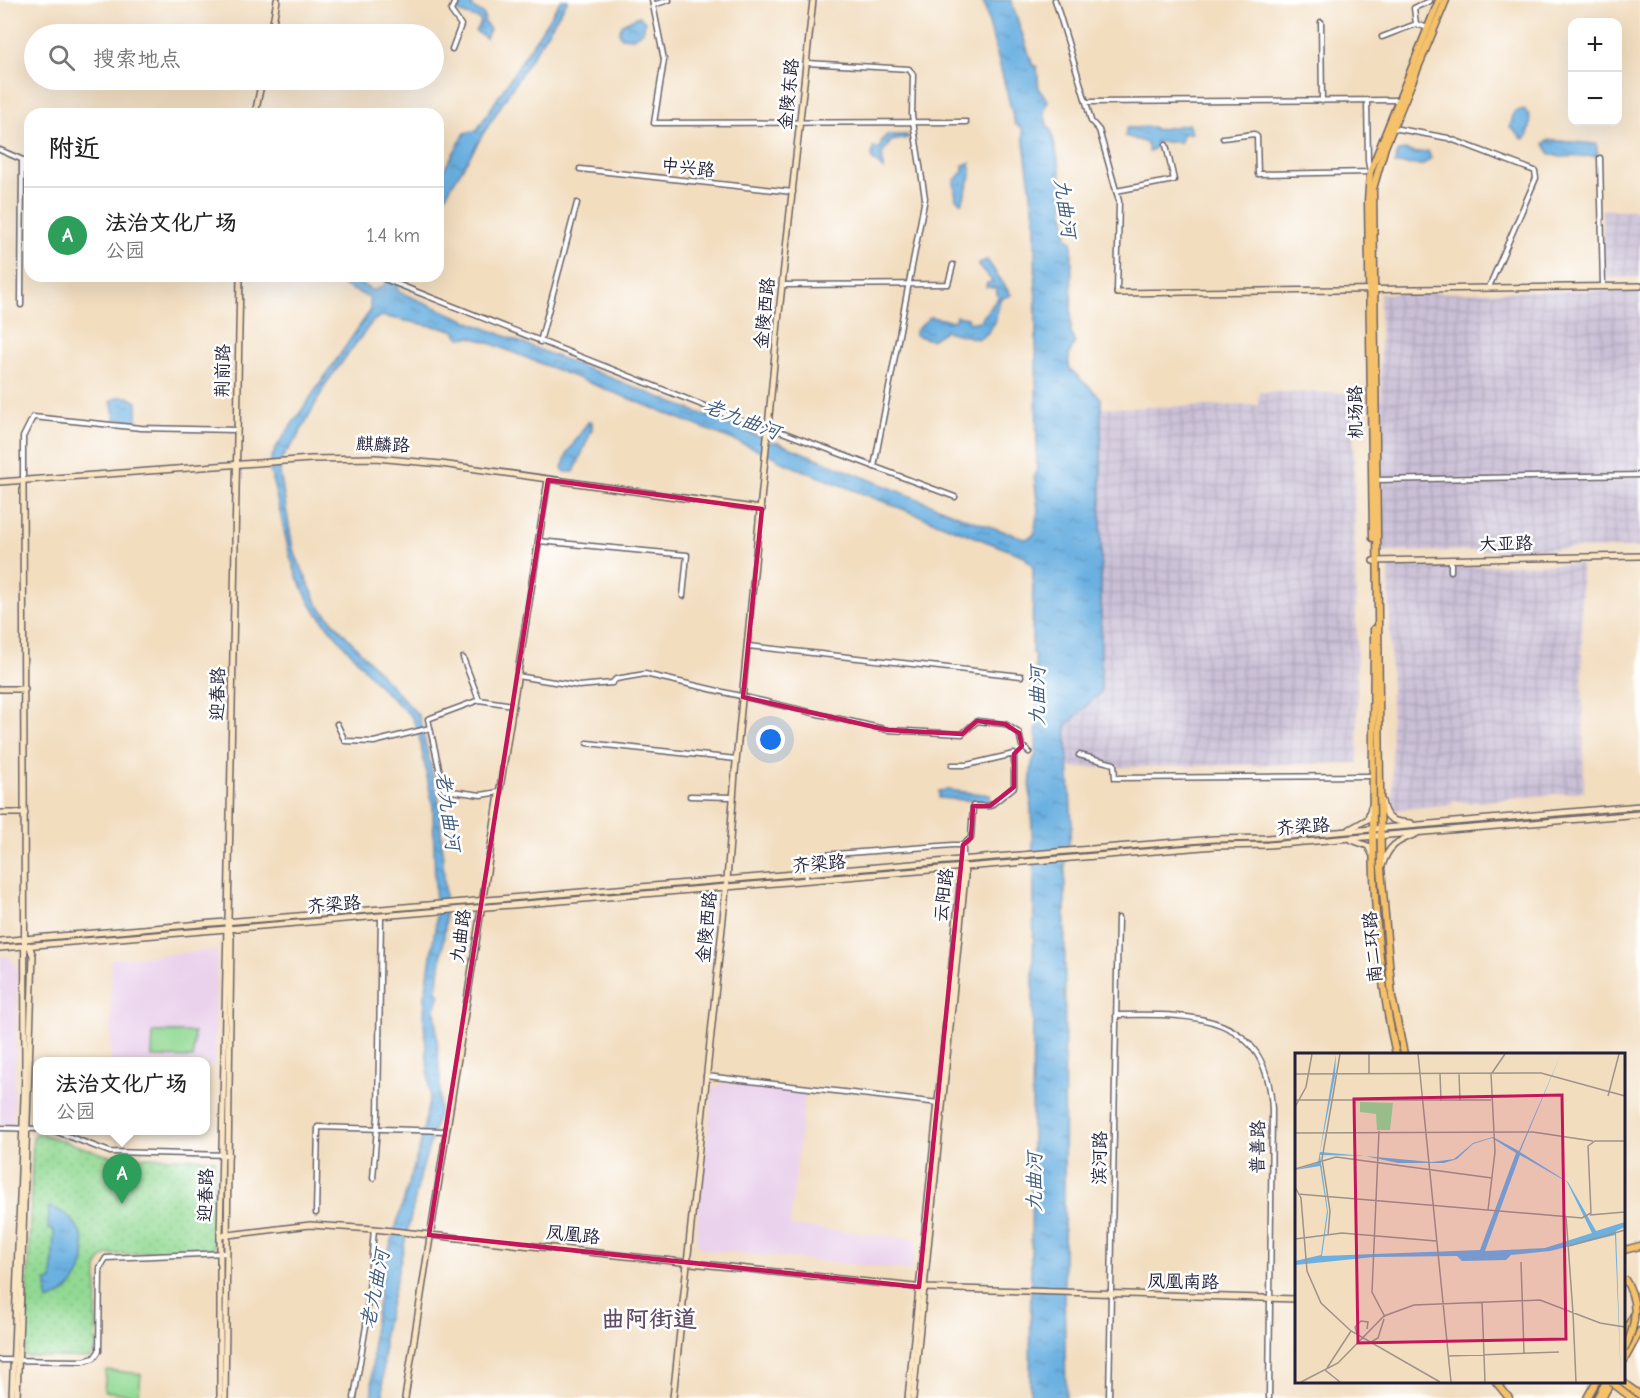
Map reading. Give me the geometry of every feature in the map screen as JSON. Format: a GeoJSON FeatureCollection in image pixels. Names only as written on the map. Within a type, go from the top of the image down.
{"type":"FeatureCollection","features":[{"type":"Feature","properties":{"kind":"main road","name":"机场路"},"geometry":{"type":"LineString","coordinates":[[1377,832],[1370,172],[1439,0]]}},
{"type":"Feature","properties":{"kind":"main road","name":"机场路"},"geometry":{"type":"LineString","coordinates":[[1372,289],[1373,189],[1393,128],[1446,0]]}},
{"type":"Feature","properties":{"kind":"main road","name":"南二环路"},"geometry":{"type":"LineString","coordinates":[[1377,832],[1389,998],[1396,1053]]}},
{"type":"Feature","properties":{"kind":"main road","name":"南二环路"},"geometry":{"type":"LineString","coordinates":[[1389,998],[1404,1053]]}},
{"type":"Feature","properties":{"kind":"main road"},"geometry":{"type":"LineString","coordinates":[[1625,1250],[1640,1246]]}},
{"type":"Feature","properties":{"kind":"main road"},"geometry":{"type":"LineString","coordinates":[[1625,1281],[1632,1290],[1637,1317],[1625,1346]]}},
{"type":"Feature","properties":{"kind":"main road"},"geometry":{"type":"LineString","coordinates":[[1625,1330],[1640,1304]]}},
{"type":"Feature","properties":{"kind":"main road"},"geometry":{"type":"LineString","coordinates":[[1625,1357],[1640,1331]]}},
{"type":"Feature","properties":{"kind":"main road"},"geometry":{"type":"LineString","coordinates":[[1495,1383],[1503,1398]]}},
{"type":"Feature","properties":{"kind":"main road"},"geometry":{"type":"LineString","coordinates":[[1495,1383],[1509,1398]]}},
{"type":"Feature","properties":{"kind":"main road"},"geometry":{"type":"LineString","coordinates":[[1587,1398],[1595,1383]]}},
{"type":"Feature","properties":{"kind":"main road"},"geometry":{"type":"LineString","coordinates":[[1597,1398],[1605,1383]]}},
{"type":"Feature","properties":{"kind":"main road"},"geometry":{"type":"LineString","coordinates":[[1602,1398],[1610,1383]]}},
{"type":"Feature","properties":{"kind":"main road"},"geometry":{"type":"LineString","coordinates":[[1612,1383],[1632,1398]]}},
{"type":"Feature","properties":{"kind":"main road"},"geometry":{"type":"LineString","coordinates":[[1623,1383],[1640,1395]]}},
{"type":"Feature","properties":{"kind":"street"},"geometry":{"type":"LineString","coordinates":[[273,24],[278,0]]}},
{"type":"Feature","properties":{"kind":"street"},"geometry":{"type":"LineString","coordinates":[[452,0],[455,1],[452,11],[461,25],[452,49]]}},
{"type":"Feature","properties":{"kind":"street"},"geometry":{"type":"LineString","coordinates":[[669,0],[653,2],[664,60],[654,123],[966,122]]}},
{"type":"Feature","properties":{"kind":"street","name":"金陵东路"},"geometry":{"type":"LineString","coordinates":[[793,192],[813,0]]}},
{"type":"Feature","properties":{"kind":"street"},"geometry":{"type":"LineString","coordinates":[[1055,0],[1091,121],[1099,130],[1116,191],[1119,244],[1117,293],[1640,286]]}},
{"type":"Feature","properties":{"kind":"street"},"geometry":{"type":"LineString","coordinates":[[1416,24],[1414,8],[1430,1],[1435,10]]}},
{"type":"Feature","properties":{"kind":"street"},"geometry":{"type":"LineString","coordinates":[[1321,22],[1322,101]]}},
{"type":"Feature","properties":{"kind":"street"},"geometry":{"type":"LineString","coordinates":[[1382,37],[1416,24],[1428,28]]}},
{"type":"Feature","properties":{"kind":"street"},"geometry":{"type":"LineString","coordinates":[[807,63],[909,69],[913,75],[911,97],[925,198],[911,284],[873,467]]}},
{"type":"Feature","properties":{"kind":"street"},"geometry":{"type":"LineString","coordinates":[[256,108],[260,90]]}},
{"type":"Feature","properties":{"kind":"street"},"geometry":{"type":"LineString","coordinates":[[1086,102],[1398,100]]}},
{"type":"Feature","properties":{"kind":"street"},"geometry":{"type":"LineString","coordinates":[[1223,138],[1254,134],[1257,137],[1258,174],[1370,172],[1366,101]]}},
{"type":"Feature","properties":{"kind":"street"},"geometry":{"type":"LineString","coordinates":[[1393,128],[1448,138],[1534,171],[1532,187],[1489,287]]}},
{"type":"Feature","properties":{"kind":"street"},"geometry":{"type":"LineString","coordinates":[[1116,191],[1174,180],[1166,145]]}},
{"type":"Feature","properties":{"kind":"street"},"geometry":{"type":"LineString","coordinates":[[0,150],[22,160],[21,305]]}},
{"type":"Feature","properties":{"kind":"street"},"geometry":{"type":"LineString","coordinates":[[1600,158],[1602,286]]}},
{"type":"Feature","properties":{"kind":"street","name":"中兴路"},"geometry":{"type":"LineString","coordinates":[[580,169],[793,192]]}},
{"type":"Feature","properties":{"kind":"street","name":"金陵西路"},"geometry":{"type":"LineString","coordinates":[[673,1398],[727,880],[732,797],[793,192]]}},
{"type":"Feature","properties":{"kind":"street"},"geometry":{"type":"LineString","coordinates":[[540,342],[577,203]]}},
{"type":"Feature","properties":{"kind":"street"},"geometry":{"type":"LineString","coordinates":[[784,285],[948,284],[953,265]]}},
{"type":"Feature","properties":{"kind":"street","name":"荆前路"},"geometry":{"type":"LineString","coordinates":[[236,466],[240,282]]}},
{"type":"Feature","properties":{"kind":"street"},"geometry":{"type":"LineString","coordinates":[[391,282],[744,422],[770,429],[955,497]]}},
{"type":"Feature","properties":{"kind":"street"},"geometry":{"type":"LineString","coordinates":[[14,1398],[25,1129],[27,943],[23,437],[33,417],[141,428],[235,430]]}},
{"type":"Feature","properties":{"kind":"street","name":"麒麟路"},"geometry":{"type":"LineString","coordinates":[[0,482],[311,459],[401,459],[762,509]]}},
{"type":"Feature","properties":{"kind":"street","name":"迎春路"},"geometry":{"type":"LineString","coordinates":[[220,1398],[223,1253],[227,1235],[228,922],[236,466]]}},
{"type":"Feature","properties":{"kind":"street"},"geometry":{"type":"LineString","coordinates":[[1374,480],[1640,476]]}},
{"type":"Feature","properties":{"kind":"street","name":"九曲路"},"geometry":{"type":"LineString","coordinates":[[405,1398],[548,480]]}},
{"type":"Feature","properties":{"kind":"street"},"geometry":{"type":"LineString","coordinates":[[538,541],[687,555],[683,596]]}},
{"type":"Feature","properties":{"kind":"street","name":"大亚路"},"geometry":{"type":"LineString","coordinates":[[1375,561],[1640,556]]}},
{"type":"Feature","properties":{"kind":"street"},"geometry":{"type":"LineString","coordinates":[[1451,560],[1452,571]]}},
{"type":"Feature","properties":{"kind":"street"},"geometry":{"type":"LineString","coordinates":[[748,646],[1021,676]]}},
{"type":"Feature","properties":{"kind":"street"},"geometry":{"type":"LineString","coordinates":[[463,658],[479,700]]}},
{"type":"Feature","properties":{"kind":"street"},"geometry":{"type":"LineString","coordinates":[[517,676],[579,686],[612,683],[616,679],[645,674],[888,730],[963,734],[977,721],[1005,724],[1019,733],[1022,746],[1029,752]]}},
{"type":"Feature","properties":{"kind":"street"},"geometry":{"type":"LineString","coordinates":[[0,690],[25,689]]}},
{"type":"Feature","properties":{"kind":"street"},"geometry":{"type":"LineString","coordinates":[[499,792],[480,795],[444,790],[428,719],[479,700],[513,705]]}},
{"type":"Feature","properties":{"kind":"street"},"geometry":{"type":"LineString","coordinates":[[337,724],[345,741],[374,741],[429,729]]}},
{"type":"Feature","properties":{"kind":"street"},"geometry":{"type":"LineString","coordinates":[[587,743],[736,759]]}},
{"type":"Feature","properties":{"kind":"street"},"geometry":{"type":"LineString","coordinates":[[952,765],[967,765],[1014,754],[1022,746]]}},
{"type":"Feature","properties":{"kind":"street"},"geometry":{"type":"LineString","coordinates":[[805,878],[810,862],[822,855],[963,845],[971,838],[973,806],[990,806],[1014,787],[1014,754]]}},
{"type":"Feature","properties":{"kind":"street"},"geometry":{"type":"LineString","coordinates":[[1079,755],[1114,764],[1115,778],[1376,780]]}},
{"type":"Feature","properties":{"kind":"street"},"geometry":{"type":"LineString","coordinates":[[1376,780],[1384,809],[1391,820],[1424,828]]}},
{"type":"Feature","properties":{"kind":"street"},"geometry":{"type":"LineString","coordinates":[[1346,831],[1368,819],[1376,780]]}},
{"type":"Feature","properties":{"kind":"street"},"geometry":{"type":"LineString","coordinates":[[690,796],[732,797]]}},
{"type":"Feature","properties":{"kind":"street","name":"齐梁路"},"geometry":{"type":"LineString","coordinates":[[481,904],[726,887],[963,861],[1019,859],[1346,831],[1377,832],[1640,806]]}},
{"type":"Feature","properties":{"kind":"street"},"geometry":{"type":"LineString","coordinates":[[0,813],[25,813]]}},
{"type":"Feature","properties":{"kind":"street","name":"齐梁路"},"geometry":{"type":"LineString","coordinates":[[1424,828],[1640,814]]}},
{"type":"Feature","properties":{"kind":"street"},"geometry":{"type":"LineString","coordinates":[[1378,868],[1394,844],[1424,828]]}},
{"type":"Feature","properties":{"kind":"street","name":"齐梁路"},"geometry":{"type":"LineString","coordinates":[[1080,854],[1345,839],[1377,832]]}},
{"type":"Feature","properties":{"kind":"street"},"geometry":{"type":"LineString","coordinates":[[1345,839],[1368,846],[1378,868]]}},
{"type":"Feature","properties":{"kind":"street"},"geometry":{"type":"LineString","coordinates":[[963,845],[963,861]]}},
{"type":"Feature","properties":{"kind":"street","name":"齐梁路"},"geometry":{"type":"LineString","coordinates":[[0,941],[27,943],[228,929],[341,916],[727,880],[805,878],[963,868],[1019,859]]}},
{"type":"Feature","properties":{"kind":"street","name":"云阳路"},"geometry":{"type":"LineString","coordinates":[[910,1398],[963,861]]}},
{"type":"Feature","properties":{"kind":"street","name":"齐梁路"},"geometry":{"type":"LineString","coordinates":[[0,948],[27,943],[228,922],[381,916],[434,908]]}},
{"type":"Feature","properties":{"kind":"street"},"geometry":{"type":"LineString","coordinates":[[373,1178],[381,916]]}},
{"type":"Feature","properties":{"kind":"street","name":"滨河路"},"geometry":{"type":"LineString","coordinates":[[1109,1398],[1118,918]]}},
{"type":"Feature","properties":{"kind":"street","name":"普善路"},"geometry":{"type":"LineString","coordinates":[[1116,1015],[1176,1014],[1209,1019],[1224,1024],[1239,1034],[1261,1061],[1270,1084],[1272,1109],[1269,1398]]}},
{"type":"Feature","properties":{"kind":"street"},"geometry":{"type":"LineString","coordinates":[[706,1076],[940,1103]]}},
{"type":"Feature","properties":{"kind":"street"},"geometry":{"type":"LineString","coordinates":[[316,1214],[318,1127],[446,1131]]}},
{"type":"Feature","properties":{"kind":"street"},"geometry":{"type":"LineString","coordinates":[[0,1128],[33,1129]]}},
{"type":"Feature","properties":{"kind":"street"},"geometry":{"type":"LineString","coordinates":[[63,1135],[110,1152],[226,1155]]}},
{"type":"Feature","properties":{"kind":"street","name":"迎春路"},"geometry":{"type":"LineString","coordinates":[[225,1398],[223,1253],[220,1236],[226,1155]]}},
{"type":"Feature","properties":{"kind":"street","name":"凤凰路"},"geometry":{"type":"LineString","coordinates":[[220,1236],[310,1225],[374,1229],[922,1288]]}},
{"type":"Feature","properties":{"kind":"street"},"geometry":{"type":"LineString","coordinates":[[354,1398],[366,1326],[374,1229]]}},
{"type":"Feature","properties":{"kind":"street"},"geometry":{"type":"LineString","coordinates":[[0,1360],[84,1361],[97,1354],[100,1268],[106,1258],[223,1253]]}},
{"type":"Feature","properties":{"kind":"street","name":"凤凰南路"},"geometry":{"type":"LineString","coordinates":[[922,1288],[1295,1299]]}},
{"type":"Feature","properties":{"kind":"highlighted area"},"geometry":{"type":"Polygon","coordinates":[[[548,480],[762,509],[743,697],[888,730],[962,734],[977,721],[1005,724],[1019,733],[1022,746],[1014,754],[1014,787],[990,806],[973,806],[971,838],[963,845],[919,1287],[429,1235],[548,480]]]}},
{"type":"Feature","properties":{"kind":"shaded area"},"geometry":{"type":"Polygon","coordinates":[[[1602,210],[1640,210],[1640,277],[1604,278],[1602,210]]]}},
{"type":"Feature","properties":{"kind":"shaded area"},"geometry":{"type":"Polygon","coordinates":[[[1640,289],[1640,548],[1382,552],[1380,294],[1640,289]]]}},
{"type":"Feature","properties":{"kind":"shaded area"},"geometry":{"type":"Polygon","coordinates":[[[1259,392],[1353,393],[1358,763],[1067,768],[1066,726],[1101,692],[1101,408],[1258,405],[1259,392]]]}},
{"type":"Feature","properties":{"kind":"shaded area"},"geometry":{"type":"Polygon","coordinates":[[[1581,564],[1584,791],[1468,803],[1453,800],[1452,804],[1393,810],[1389,567],[1581,564]]]}},
{"type":"Feature","properties":{"kind":"shaded area"},"geometry":{"type":"Polygon","coordinates":[[[217,950],[214,1066],[210,1066],[210,1057],[111,1057],[111,959],[217,950]]]}},
{"type":"Feature","properties":{"kind":"shaded area"},"geometry":{"type":"Polygon","coordinates":[[[8,956],[17,967],[18,980],[13,1125],[0,1124],[0,957],[8,956]]]}},
{"type":"Feature","properties":{"kind":"shaded area"},"geometry":{"type":"Polygon","coordinates":[[[723,1083],[805,1091],[790,1226],[917,1239],[912,1268],[909,1270],[707,1250],[699,1246],[696,1235],[713,1089],[723,1083]]]}},
{"type":"Feature","properties":{"kind":"green space"},"geometry":{"type":"Polygon","coordinates":[[[153,1032],[194,1032],[193,1057],[152,1057],[153,1032]]]}},
{"type":"Feature","properties":{"kind":"green space"},"geometry":{"type":"Polygon","coordinates":[[[44,1135],[110,1156],[215,1159],[214,1249],[107,1255],[99,1262],[96,1350],[90,1358],[25,1356],[33,1137],[44,1135]]]}},
{"type":"Feature","properties":{"kind":"green space"},"geometry":{"type":"Polygon","coordinates":[[[106,1370],[141,1374],[139,1396],[104,1391],[106,1370]]]}},
{"type":"Feature","properties":{"kind":"water"},"geometry":{"type":"Polygon","coordinates":[[[474,0],[472,7],[484,15],[485,23],[490,29],[486,38],[475,31],[481,23],[479,19],[458,12],[457,1],[474,0]]]}},
{"type":"Feature","properties":{"kind":"water"},"geometry":{"type":"Polygon","coordinates":[[[561,0],[568,0],[444,199],[444,170],[465,133],[477,130],[561,0]]]}},
{"type":"Feature","properties":{"kind":"water","name":"九曲河"},"geometry":{"type":"Polygon","coordinates":[[[983,0],[1011,0],[1033,66],[1037,66],[1039,90],[1048,100],[1044,112],[1048,128],[1051,129],[1060,169],[1067,237],[1072,242],[1071,333],[1075,343],[1069,355],[1069,365],[1070,369],[1101,398],[1101,692],[1066,726],[1072,825],[1065,865],[1066,1398],[1030,1398],[1034,869],[1030,788],[1032,763],[1036,754],[1037,695],[1032,687],[1036,684],[1035,654],[1032,653],[1033,567],[1024,556],[779,461],[776,457],[487,342],[471,337],[460,338],[453,330],[381,316],[372,322],[327,382],[297,438],[281,459],[280,473],[293,549],[318,605],[419,716],[439,801],[445,928],[437,991],[440,995],[435,1009],[440,1079],[439,1113],[421,1173],[384,1332],[383,1398],[372,1398],[373,1332],[384,1266],[420,1146],[430,1096],[424,1022],[425,996],[436,922],[433,807],[418,731],[412,717],[382,689],[325,623],[311,605],[297,577],[270,469],[271,459],[277,446],[370,311],[370,298],[336,282],[357,282],[373,291],[386,282],[399,282],[397,286],[399,292],[477,325],[760,437],[764,441],[779,443],[965,518],[1026,539],[1034,535],[1038,510],[1034,475],[1037,472],[1035,223],[1022,128],[1015,124],[983,0]]]}},
{"type":"Feature","properties":{"kind":"water"},"geometry":{"type":"Polygon","coordinates":[[[639,16],[645,22],[643,31],[633,38],[621,37],[619,32],[622,24],[639,16]]]}},
{"type":"Feature","properties":{"kind":"water"},"geometry":{"type":"Polygon","coordinates":[[[1524,109],[1529,115],[1530,122],[1527,137],[1523,139],[1510,127],[1514,112],[1524,109]]]}},
{"type":"Feature","properties":{"kind":"water"},"geometry":{"type":"Polygon","coordinates":[[[1188,124],[1192,133],[1182,134],[1181,142],[1156,142],[1156,147],[1149,152],[1147,143],[1125,136],[1127,128],[1153,127],[1156,130],[1188,124]]]}},
{"type":"Feature","properties":{"kind":"water"},"geometry":{"type":"Polygon","coordinates":[[[887,135],[907,135],[908,138],[891,141],[882,154],[884,170],[872,159],[873,147],[880,149],[882,140],[887,135]]]}},
{"type":"Feature","properties":{"kind":"water"},"geometry":{"type":"Polygon","coordinates":[[[1549,140],[1596,144],[1598,156],[1561,157],[1550,154],[1544,144],[1549,140]]]}},
{"type":"Feature","properties":{"kind":"water"},"geometry":{"type":"Polygon","coordinates":[[[1405,150],[1415,153],[1428,151],[1431,158],[1423,165],[1395,164],[1398,151],[1405,150]]]}},
{"type":"Feature","properties":{"kind":"water"},"geometry":{"type":"Polygon","coordinates":[[[970,163],[971,176],[962,203],[956,199],[954,181],[963,172],[963,165],[970,163]]]}},
{"type":"Feature","properties":{"kind":"water"},"geometry":{"type":"Polygon","coordinates":[[[987,260],[1011,295],[1000,299],[994,322],[988,332],[978,339],[945,331],[931,340],[915,335],[915,331],[930,317],[954,321],[956,316],[968,318],[969,323],[980,321],[998,298],[996,288],[986,287],[987,283],[993,282],[979,266],[979,263],[987,260]]]}},
{"type":"Feature","properties":{"kind":"water"},"geometry":{"type":"Polygon","coordinates":[[[118,397],[128,397],[137,402],[137,421],[115,419],[111,401],[118,397]]]}},
{"type":"Feature","properties":{"kind":"water"},"geometry":{"type":"Polygon","coordinates":[[[588,422],[592,422],[592,429],[574,472],[565,472],[562,468],[568,452],[588,422]]]}},
{"type":"Feature","properties":{"kind":"water"},"geometry":{"type":"Polygon","coordinates":[[[939,791],[990,795],[991,802],[939,798],[939,791]]]}},
{"type":"Feature","properties":{"kind":"water"},"geometry":{"type":"Polygon","coordinates":[[[49,1207],[65,1214],[76,1225],[83,1239],[84,1254],[82,1269],[74,1283],[63,1294],[47,1301],[47,1281],[52,1281],[54,1230],[48,1229],[49,1207]]]}},
{"type":"Feature","properties":{"kind":"place","name":"法治文化广场"},"geometry":{"type":"Point","coordinates":[122,1204]}},
{"type":"Feature","properties":{"kind":"district","name":"曲阿街道"},"geometry":{"type":"Point","coordinates":[649,1319]}},
{"type":"Feature","properties":{"kind":"water label","name":"老九曲河"},"geometry":{"type":"Point","coordinates":[742,419]}},
{"type":"Feature","properties":{"kind":"water label","name":"老九曲河"},"geometry":{"type":"Point","coordinates":[448,811]}},
{"type":"Feature","properties":{"kind":"water label","name":"老九曲河"},"geometry":{"type":"Point","coordinates":[375,1289]}}]}
